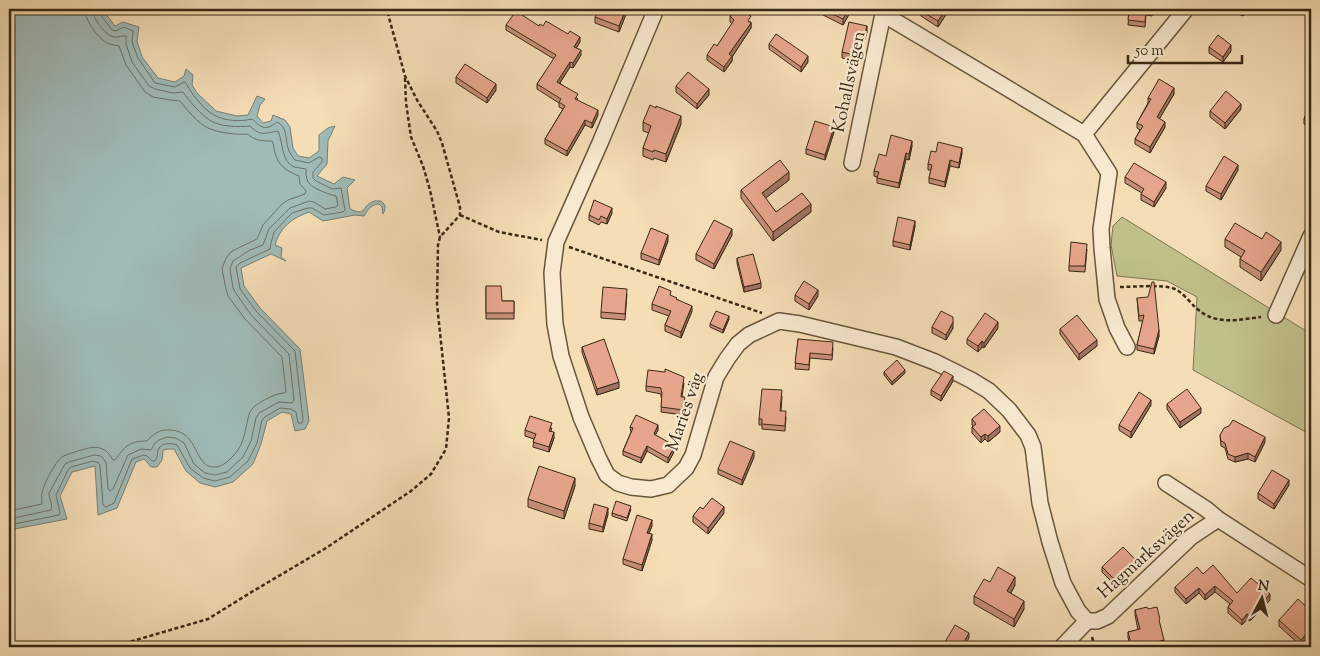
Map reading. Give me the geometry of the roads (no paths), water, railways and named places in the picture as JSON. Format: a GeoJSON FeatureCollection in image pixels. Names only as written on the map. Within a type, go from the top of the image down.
{"type":"FeatureCollection","features":[{"type":"Feature","properties":{"kind":"street","name":"Maries väg"},"geometry":{"type":"LineString","coordinates":[[656,9],[604,134],[556,242],[552,274],[555,324],[561,356],[580,417],[607,475],[618,483],[631,487],[652,490],[668,485],[686,468],[693,455],[716,377],[727,358],[738,344],[749,335],[779,321],[800,324],[888,345],[935,362],[989,391],[1009,410],[1028,435],[1032,447],[1040,503],[1063,583],[1078,611],[1088,622]]}},
{"type":"Feature","properties":{"kind":"street"},"geometry":{"type":"LineString","coordinates":[[1084,134],[1186,9]]}},
{"type":"Feature","properties":{"kind":"street"},"geometry":{"type":"LineString","coordinates":[[884,11],[1084,134],[1109,173],[1101,230],[1107,299],[1117,328],[1127,347]]}},
{"type":"Feature","properties":{"kind":"street","name":"Kohallsvägen"},"geometry":{"type":"LineString","coordinates":[[852,163],[884,11]]}},
{"type":"Feature","properties":{"kind":"street"},"geometry":{"type":"LineString","coordinates":[[1276,315],[1311,236]]}},
{"type":"Feature","properties":{"kind":"street"},"geometry":{"type":"LineString","coordinates":[[1166,483],[1218,519]]}},
{"type":"Feature","properties":{"kind":"street","name":"Hagmarksvägen"},"geometry":{"type":"LineString","coordinates":[[1062,647],[1088,622],[1098,621],[1108,616],[1191,537],[1218,519],[1311,579]]}},
{"type":"Feature","properties":{"kind":"water"},"geometry":{"type":"Polygon","coordinates":[[[9,9],[102,9],[115,26],[123,22],[139,27],[137,41],[142,57],[158,78],[175,82],[184,76],[186,69],[193,75],[192,85],[197,93],[216,111],[237,116],[248,115],[257,96],[265,99],[260,105],[257,116],[263,123],[271,121],[273,115],[285,120],[290,127],[293,148],[298,156],[309,158],[319,151],[319,135],[328,128],[335,126],[328,141],[327,164],[317,176],[334,184],[343,177],[355,180],[347,188],[350,209],[362,211],[373,201],[381,201],[385,205],[383,214],[382,207],[376,204],[364,216],[355,215],[323,221],[309,212],[303,214],[283,228],[277,239],[275,245],[282,248],[281,257],[286,261],[271,254],[241,268],[244,286],[260,308],[300,349],[309,421],[305,429],[295,431],[291,414],[282,412],[267,421],[253,464],[233,482],[215,487],[200,483],[186,471],[174,449],[163,450],[162,460],[157,467],[151,467],[144,459],[136,462],[117,508],[98,515],[95,466],[72,472],[60,496],[67,519],[9,530],[9,9]]]}}]}
